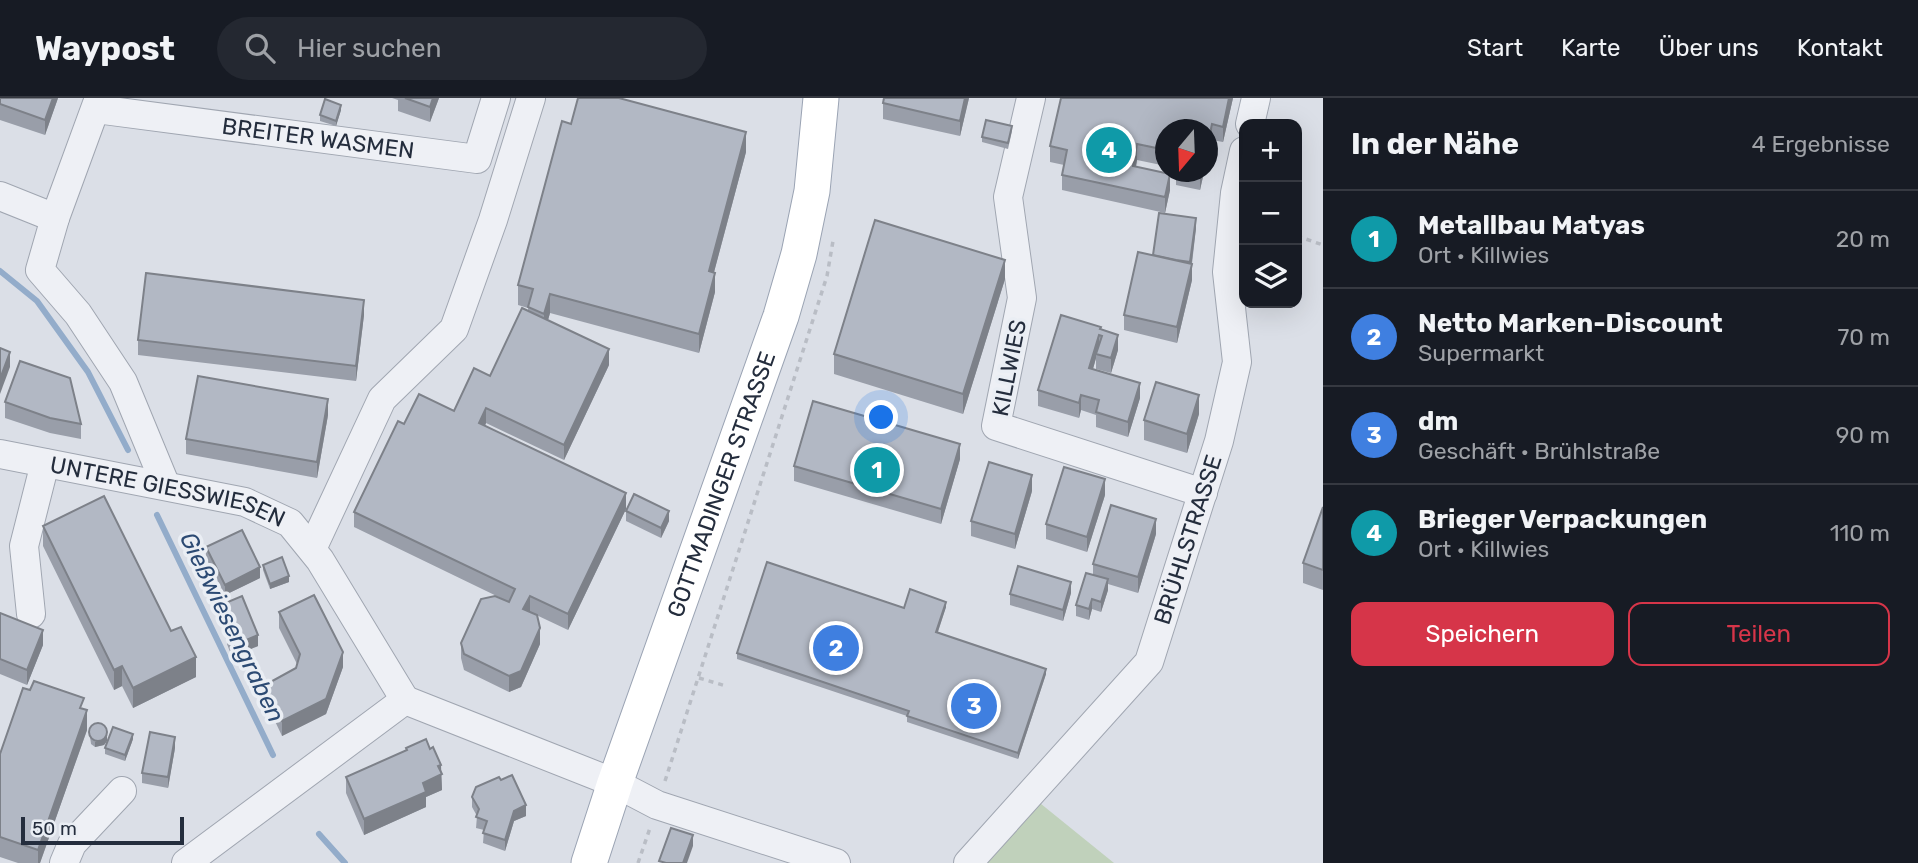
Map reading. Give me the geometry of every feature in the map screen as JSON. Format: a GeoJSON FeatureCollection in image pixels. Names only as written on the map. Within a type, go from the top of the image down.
{"type":"FeatureCollection","features":[{"type":"Feature","properties":{"kind":"main road","name":"GOTTMADINGER STRASSE"},"geometry":{"type":"LineString","coordinates":[[589,863],[781,316],[799,254],[812,191],[821,98]]}},
{"type":"Feature","properties":{"kind":"street","name":"BREITER WASMEN"},"geometry":{"type":"LineString","coordinates":[[97,103],[477,159],[496,98]]}},
{"type":"Feature","properties":{"kind":"street"},"geometry":{"type":"LineString","coordinates":[[312,550],[382,399],[454,329],[493,220],[531,98]]}},
{"type":"Feature","properties":{"kind":"street","name":"KILLWIES"},"geometry":{"type":"LineString","coordinates":[[1031,98],[1008,197],[1023,298],[996,426],[1203,493]]}},
{"type":"Feature","properties":{"kind":"street"},"geometry":{"type":"LineString","coordinates":[[1251,119],[1256,98]]}},
{"type":"Feature","properties":{"kind":"street"},"geometry":{"type":"LineString","coordinates":[[97,103],[55,218],[40,270],[78,314],[123,382],[166,486]]}},
{"type":"Feature","properties":{"kind":"street","name":"BRÜHLSTRASSE"},"geometry":{"type":"LineString","coordinates":[[968,863],[1149,662],[1219,441],[1237,362],[1227,272],[1239,174]]}},
{"type":"Feature","properties":{"kind":"street"},"geometry":{"type":"LineString","coordinates":[[0,196],[55,218]]}},
{"type":"Feature","properties":{"kind":"street","name":"UNTERE GIESSWIESEN"},"geometry":{"type":"LineString","coordinates":[[0,454],[245,502],[290,523],[320,560],[405,700]]}},
{"type":"Feature","properties":{"kind":"street"},"geometry":{"type":"LineString","coordinates":[[31,614],[24,546],[45,463]]}},
{"type":"Feature","properties":{"kind":"street"},"geometry":{"type":"LineString","coordinates":[[186,863],[405,700],[615,783],[657,805],[836,863]]}},
{"type":"Feature","properties":{"kind":"street"},"geometry":{"type":"LineString","coordinates":[[64,863],[72,844],[122,791]]}},
{"type":"Feature","properties":{"kind":"path"},"geometry":{"type":"LineString","coordinates":[[638,863],[827,275],[834,236]]}},
{"type":"Feature","properties":{"kind":"path"},"geometry":{"type":"LineString","coordinates":[[1302,238],[1323,246]]}},
{"type":"Feature","properties":{"kind":"path"},"geometry":{"type":"LineString","coordinates":[[699,678],[726,686]]}},
{"type":"Feature","properties":{"kind":"green space"},"geometry":{"type":"Polygon","coordinates":[[[1030,795],[1114,863],[968,863],[1030,795]]]}},
{"type":"Feature","properties":{"kind":"building"},"geometry":{"type":"Polygon","coordinates":[[[0,98],[53,98],[45,120],[0,104],[0,98]]]}},
{"type":"Feature","properties":{"kind":"building"},"geometry":{"type":"Polygon","coordinates":[[[405,98],[433,98],[430,107],[405,98]]]}},
{"type":"Feature","properties":{"kind":"building"},"geometry":{"type":"Polygon","coordinates":[[[578,98],[619,98],[746,132],[709,271],[715,273],[699,334],[550,294],[544,314],[528,307],[533,289],[518,285],[562,121],[571,124],[578,98]]]}},
{"type":"Feature","properties":{"kind":"building"},"geometry":{"type":"Polygon","coordinates":[[[884,98],[965,98],[960,121],[883,103],[884,98]]]}},
{"type":"Feature","properties":{"kind":"building"},"geometry":{"type":"Polygon","coordinates":[[[1061,98],[1229,98],[1223,127],[1218,126],[1218,119],[1155,119],[1155,148],[1137,144],[1133,166],[1155,171],[1155,182],[1168,182],[1165,197],[1062,175],[1067,150],[1050,146],[1061,98]]]}},
{"type":"Feature","properties":{"kind":"building"},"geometry":{"type":"Polygon","coordinates":[[[325,99],[341,105],[336,121],[320,115],[325,99]]]}},
{"type":"Feature","properties":{"kind":"building"},"geometry":{"type":"Polygon","coordinates":[[[986,120],[1012,126],[1008,143],[982,137],[986,120]]]}},
{"type":"Feature","properties":{"kind":"building"},"geometry":{"type":"Polygon","coordinates":[[[1159,213],[1196,218],[1190,262],[1153,255],[1159,213]]]}},
{"type":"Feature","properties":{"kind":"building"},"geometry":{"type":"Polygon","coordinates":[[[875,220],[1005,260],[963,394],[834,354],[875,220]]]}},
{"type":"Feature","properties":{"kind":"building"},"geometry":{"type":"Polygon","coordinates":[[[1138,252],[1192,264],[1177,327],[1124,315],[1138,252]]]}},
{"type":"Feature","properties":{"kind":"building"},"geometry":{"type":"Polygon","coordinates":[[[146,273],[364,300],[356,366],[138,340],[146,273]]]}},
{"type":"Feature","properties":{"kind":"building"},"geometry":{"type":"Polygon","coordinates":[[[522,308],[609,349],[564,445],[486,408],[479,423],[626,493],[568,614],[530,596],[523,609],[537,615],[540,628],[521,671],[509,676],[464,654],[461,643],[481,599],[495,596],[509,602],[515,589],[354,512],[398,421],[404,424],[419,394],[454,411],[474,368],[490,376],[522,308]]]}},
{"type":"Feature","properties":{"kind":"building"},"geometry":{"type":"Polygon","coordinates":[[[1061,315],[1118,335],[1111,358],[1096,354],[1102,336],[1099,335],[1089,368],[1140,383],[1128,422],[1096,412],[1099,400],[1081,395],[1079,403],[1038,390],[1061,315]]]}},
{"type":"Feature","properties":{"kind":"building"},"geometry":{"type":"Polygon","coordinates":[[[0,348],[10,352],[0,379],[0,348]]]}},
{"type":"Feature","properties":{"kind":"building"},"geometry":{"type":"Polygon","coordinates":[[[20,361],[70,378],[81,424],[50,418],[5,402],[20,361]]]}},
{"type":"Feature","properties":{"kind":"building"},"geometry":{"type":"Polygon","coordinates":[[[198,376],[328,399],[317,462],[186,439],[198,376]]]}},
{"type":"Feature","properties":{"kind":"building"},"geometry":{"type":"Polygon","coordinates":[[[1156,382],[1199,395],[1187,434],[1144,420],[1156,382]]]}},
{"type":"Feature","properties":{"kind":"building"},"geometry":{"type":"Polygon","coordinates":[[[813,401],[960,444],[941,509],[794,466],[813,401]]]}},
{"type":"Feature","properties":{"kind":"building"},"geometry":{"type":"Polygon","coordinates":[[[989,462],[1032,475],[1015,534],[971,521],[989,462]]]}},
{"type":"Feature","properties":{"kind":"building"},"geometry":{"type":"Polygon","coordinates":[[[1064,467],[1105,479],[1087,537],[1046,524],[1064,467]]]}},
{"type":"Feature","properties":{"kind":"building"},"geometry":{"type":"Polygon","coordinates":[[[634,494],[669,511],[661,528],[626,511],[634,494]]]}},
{"type":"Feature","properties":{"kind":"building"},"geometry":{"type":"Polygon","coordinates":[[[104,496],[171,631],[181,627],[196,657],[133,688],[122,666],[114,670],[43,526],[104,496]]]}},
{"type":"Feature","properties":{"kind":"building"},"geometry":{"type":"Polygon","coordinates":[[[1111,505],[1156,519],[1138,577],[1093,564],[1111,505]]]}},
{"type":"Feature","properties":{"kind":"building"},"geometry":{"type":"Polygon","coordinates":[[[1323,507],[1323,570],[1303,563],[1323,507]]]}},
{"type":"Feature","properties":{"kind":"building"},"geometry":{"type":"Polygon","coordinates":[[[242,530],[260,567],[225,585],[206,547],[242,530]]]}},
{"type":"Feature","properties":{"kind":"building"},"geometry":{"type":"Polygon","coordinates":[[[282,557],[289,576],[270,584],[263,565],[282,557]]]}},
{"type":"Feature","properties":{"kind":"building"},"geometry":{"type":"Polygon","coordinates":[[[767,562],[904,608],[910,589],[946,602],[936,632],[1046,669],[1018,753],[907,716],[909,711],[737,653],[767,562]]]}},
{"type":"Feature","properties":{"kind":"building"},"geometry":{"type":"Polygon","coordinates":[[[1018,566],[1071,582],[1063,610],[1010,594],[1018,566]]]}},
{"type":"Feature","properties":{"kind":"building"},"geometry":{"type":"Polygon","coordinates":[[[1086,573],[1108,579],[1101,602],[1092,599],[1089,609],[1076,605],[1086,573]]]}},
{"type":"Feature","properties":{"kind":"building"},"geometry":{"type":"Polygon","coordinates":[[[314,595],[343,652],[326,699],[282,721],[265,685],[296,668],[300,654],[279,612],[314,595]]]}},
{"type":"Feature","properties":{"kind":"building"},"geometry":{"type":"Polygon","coordinates":[[[242,596],[258,635],[232,646],[227,633],[234,630],[223,604],[242,596]]]}},
{"type":"Feature","properties":{"kind":"building"},"geometry":{"type":"Polygon","coordinates":[[[0,613],[43,630],[27,670],[0,659],[0,613]]]}},
{"type":"Feature","properties":{"kind":"building"},"geometry":{"type":"Polygon","coordinates":[[[34,681],[84,698],[80,708],[87,710],[38,850],[0,837],[0,754],[23,688],[30,690],[34,681]]]}},
{"type":"Feature","properties":{"kind":"building"},"geometry":{"type":"Polygon","coordinates":[[[98,723],[104,726],[107,732],[104,738],[98,741],[92,738],[89,732],[92,726],[98,723]]]}},
{"type":"Feature","properties":{"kind":"building"},"geometry":{"type":"Polygon","coordinates":[[[113,727],[133,734],[125,755],[105,748],[113,727]]]}},
{"type":"Feature","properties":{"kind":"building"},"geometry":{"type":"Polygon","coordinates":[[[150,732],[175,737],[168,777],[142,773],[150,732]]]}},
{"type":"Feature","properties":{"kind":"building"},"geometry":{"type":"Polygon","coordinates":[[[426,739],[430,749],[433,747],[442,774],[423,783],[426,792],[364,819],[346,777],[426,739]]]}},
{"type":"Feature","properties":{"kind":"building"},"geometry":{"type":"Polygon","coordinates":[[[512,775],[526,805],[514,811],[505,840],[483,833],[487,821],[476,817],[479,809],[472,797],[476,787],[499,777],[501,780],[512,775]]]}},
{"type":"Feature","properties":{"kind":"building"},"geometry":{"type":"Polygon","coordinates":[[[671,828],[693,835],[683,863],[659,861],[671,828]]]}},
{"type":"Feature","properties":{"kind":"waterway","name":"Gießwiesengraben"},"geometry":{"type":"LineString","coordinates":[[0,271],[37,301],[88,372],[128,450]]}},
{"type":"Feature","properties":{"kind":"waterway","name":"Gießwiesengraben"},"geometry":{"type":"LineString","coordinates":[[157,515],[273,755]]}},
{"type":"Feature","properties":{"kind":"waterway","name":"Gießwiesengraben"},"geometry":{"type":"LineString","coordinates":[[319,834],[345,863]]}},
{"type":"Feature","properties":{"kind":"place","name":"Brieger Verpackungen"},"geometry":{"type":"Point","coordinates":[1109,150]}},
{"type":"Feature","properties":{"kind":"place","name":"Metallbau Matyas"},"geometry":{"type":"Point","coordinates":[877,470]}},
{"type":"Feature","properties":{"kind":"place","name":"Netto Marken-Discount"},"geometry":{"type":"Point","coordinates":[836,648]}},
{"type":"Feature","properties":{"kind":"place","name":"dm"},"geometry":{"type":"Point","coordinates":[974,706]}}]}
